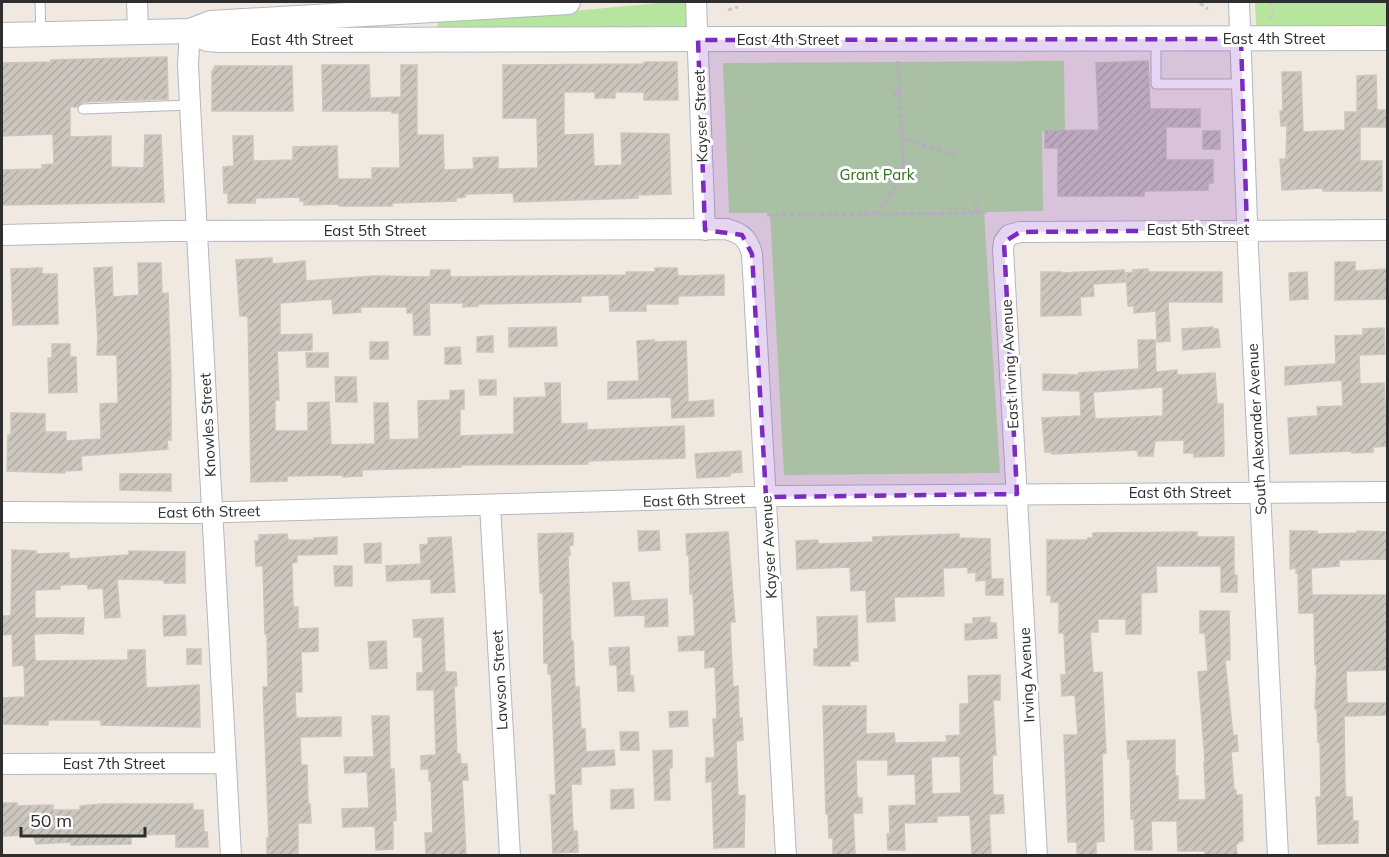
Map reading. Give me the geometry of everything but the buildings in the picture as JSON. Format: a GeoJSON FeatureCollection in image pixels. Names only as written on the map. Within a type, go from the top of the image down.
{"type":"FeatureCollection","features":[{"type":"Feature","properties":{"kind":"street"},"geometry":{"type":"LineString","coordinates":[[137,2],[138,31]]}},
{"type":"Feature","properties":{"kind":"street","name":"East 4th Street"},"geometry":{"type":"LineString","coordinates":[[2,35],[190,31],[210,23],[302,14],[421,6],[568,2]]}},
{"type":"Feature","properties":{"kind":"street","name":"Kayser Street"},"geometry":{"type":"LineString","coordinates":[[696,2],[705,230]]}},
{"type":"Feature","properties":{"kind":"street","name":"South Alexander Avenue"},"geometry":{"type":"LineString","coordinates":[[1239,2],[1247,230],[1278,855]]}},
{"type":"Feature","properties":{"kind":"street"},"geometry":{"type":"LineString","coordinates":[[421,6],[423,40]]}},
{"type":"Feature","properties":{"kind":"street","name":"East 4th Street"},"geometry":{"type":"LineString","coordinates":[[190,31],[207,39],[220,40],[1388,39]]}},
{"type":"Feature","properties":{"kind":"street","name":"Knowles Street"},"geometry":{"type":"LineString","coordinates":[[190,31],[188,64],[190,105],[231,855]]}},
{"type":"Feature","properties":{"kind":"street","name":"East 5th Street"},"geometry":{"type":"LineString","coordinates":[[2,235],[197,231],[726,229],[746,239]]}},
{"type":"Feature","properties":{"kind":"street","name":"East 5th Street"},"geometry":{"type":"LineString","coordinates":[[1009,235],[1020,231],[1388,230]]}},
{"type":"Feature","properties":{"kind":"street","name":"East Irving Avenue"},"geometry":{"type":"LineString","coordinates":[[1009,235],[1004,242],[1003,249],[1017,494]]}},
{"type":"Feature","properties":{"kind":"street","name":"Kayser Avenue"},"geometry":{"type":"LineString","coordinates":[[746,239],[752,254],[786,855]]}},
{"type":"Feature","properties":{"kind":"street","name":"East 6th Street"},"geometry":{"type":"LineString","coordinates":[[2,512],[213,513],[766,497],[1388,492]]}},
{"type":"Feature","properties":{"kind":"street","name":"Irving Avenue"},"geometry":{"type":"LineString","coordinates":[[1017,494],[1037,855]]}},
{"type":"Feature","properties":{"kind":"street","name":"Lawson Street"},"geometry":{"type":"LineString","coordinates":[[490,505],[510,855]]}},
{"type":"Feature","properties":{"kind":"street","name":"East 7th Street"},"geometry":{"type":"LineString","coordinates":[[2,764],[226,763]]}},
{"type":"Feature","properties":{"kind":"lane"},"geometry":{"type":"LineString","coordinates":[[40,2],[41,34]]}},
{"type":"Feature","properties":{"kind":"lane"},"geometry":{"type":"LineString","coordinates":[[1156,40],[1156,84],[1242,84]]}},
{"type":"Feature","properties":{"kind":"lane"},"geometry":{"type":"LineString","coordinates":[[82,109],[190,105]]}},
{"type":"Feature","properties":{"kind":"path"},"geometry":{"type":"LineString","coordinates":[[1265,23],[1273,13],[1270,2]]}},
{"type":"Feature","properties":{"kind":"path"},"geometry":{"type":"LineString","coordinates":[[1200,3],[1208,9]]}},
{"type":"Feature","properties":{"kind":"path"},"geometry":{"type":"LineString","coordinates":[[728,10],[738,7]]}},
{"type":"Feature","properties":{"kind":"path"},"geometry":{"type":"LineString","coordinates":[[876,214],[904,175],[898,59]]}},
{"type":"Feature","properties":{"kind":"path"},"geometry":{"type":"LineString","coordinates":[[894,96],[900,87]]}},
{"type":"Feature","properties":{"kind":"path"},"geometry":{"type":"LineString","coordinates":[[902,138],[955,155]]}},
{"type":"Feature","properties":{"kind":"path"},"geometry":{"type":"LineString","coordinates":[[976,201],[976,213]]}},
{"type":"Feature","properties":{"kind":"path"},"geometry":{"type":"LineString","coordinates":[[767,214],[986,213]]}},
{"type":"Feature","properties":{"kind":"highlighted area"},"geometry":{"type":"Polygon","coordinates":[[[1241,39],[1247,230],[1020,232],[1004,242],[1017,494],[766,497],[752,254],[742,235],[705,230],[698,40],[1241,39]]]}},
{"type":"Feature","properties":{"kind":"green space"},"geometry":{"type":"Polygon","coordinates":[[[685,2],[688,6],[689,30],[437,30],[438,21],[685,2]]]}},
{"type":"Feature","properties":{"kind":"green space"},"geometry":{"type":"Polygon","coordinates":[[[1255,2],[1387,2],[1387,30],[1258,28],[1255,2]]]}},
{"type":"Feature","properties":{"kind":"green space","name":"Grant Park"},"geometry":{"type":"Polygon","coordinates":[[[1064,61],[1065,130],[1042,131],[1043,211],[984,212],[1000,473],[784,475],[770,213],[729,213],[723,63],[1064,61]]]}}]}
